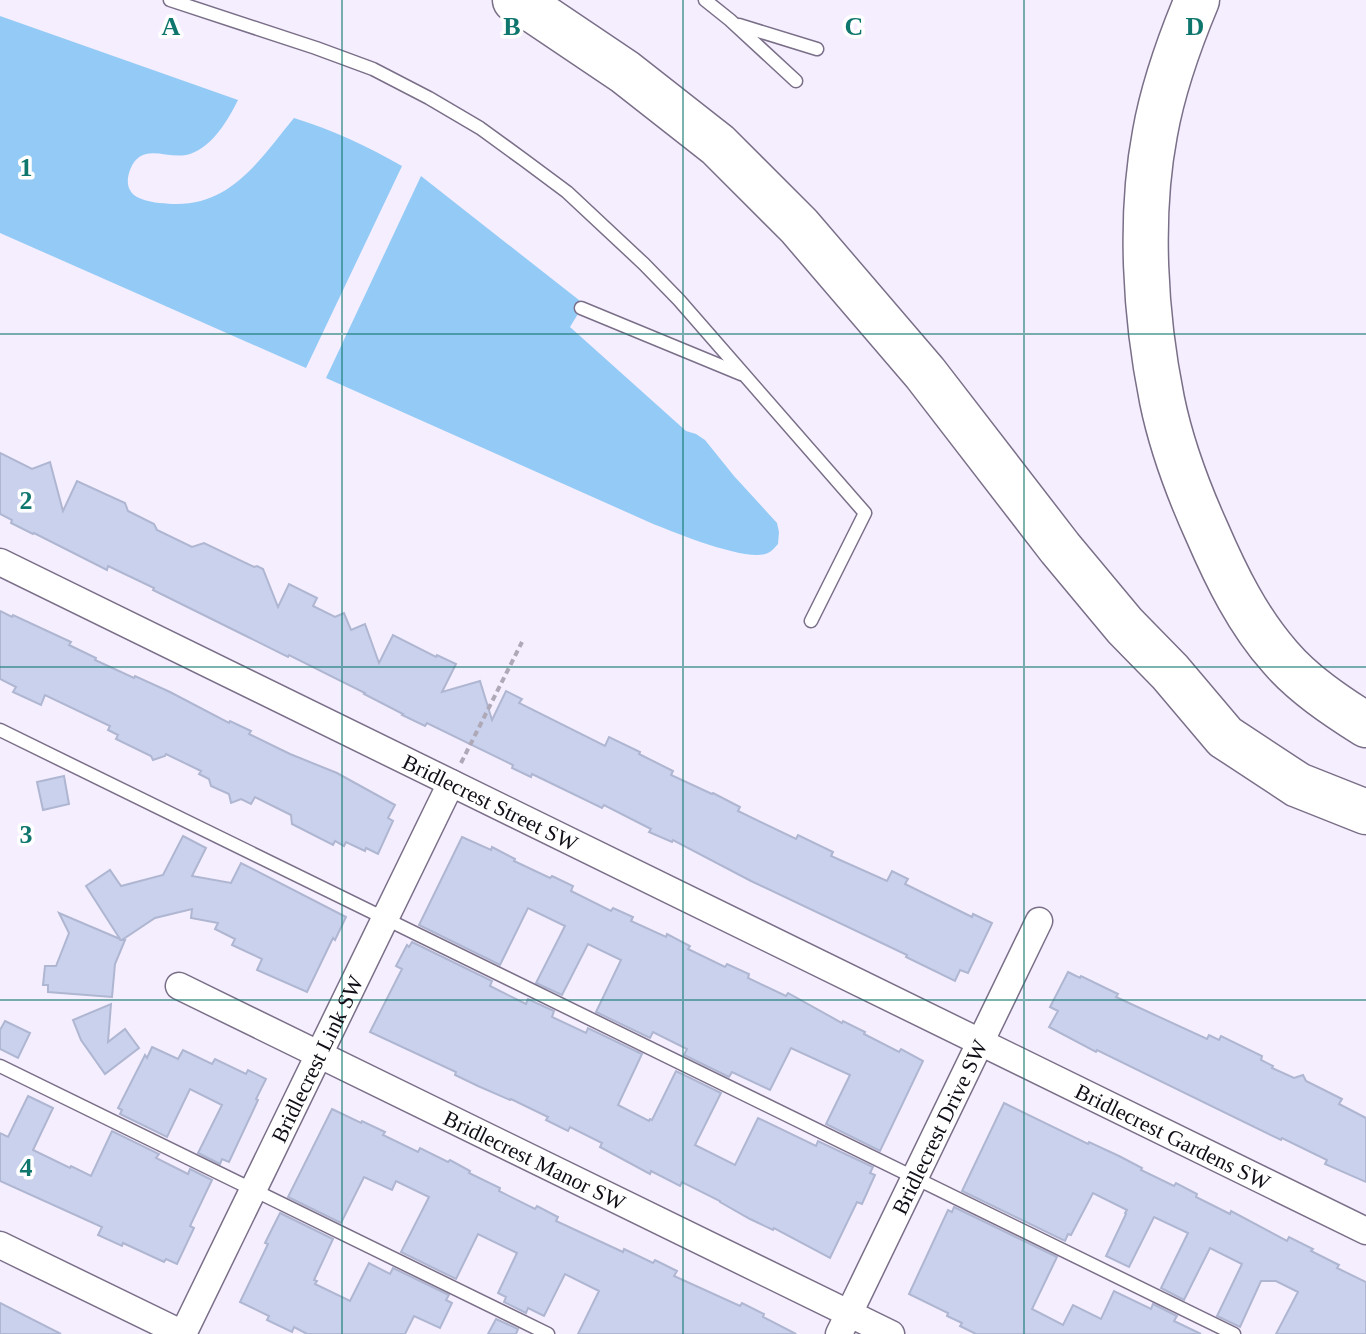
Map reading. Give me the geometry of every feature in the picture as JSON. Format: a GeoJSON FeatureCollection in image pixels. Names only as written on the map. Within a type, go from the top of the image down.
{"type":"FeatureCollection","features":[{"type":"Feature","properties":{"kind":"highway"},"geometry":{"type":"LineString","coordinates":[[515,0],[625,72],[718,145],[799,226],[925,373],[1060,548],[1125,626],[1170,672],[1225,737],[1298,785],[1366,812]]}},
{"type":"Feature","properties":{"kind":"highway"},"geometry":{"type":"LineString","coordinates":[[1197,0],[1181,37],[1164,96],[1148,183],[1145,236],[1148,290],[1162,401],[1195,507],[1248,615],[1281,659],[1320,694],[1366,725]]}},
{"type":"Feature","properties":{"kind":"highway"},"geometry":{"type":"LineString","coordinates":[[1170,672],[1233,722],[1309,766],[1366,789]]}},
{"type":"Feature","properties":{"kind":"street","name":"Bridlecrest Street SW"},"geometry":{"type":"LineString","coordinates":[[0,562],[981,1042]]}},
{"type":"Feature","properties":{"kind":"street","name":"Bridlecrest Link SW"},"geometry":{"type":"LineString","coordinates":[[183,1334],[451,783]]}},
{"type":"Feature","properties":{"kind":"street","name":"Bridlecrest Drive SW"},"geometry":{"type":"LineString","coordinates":[[844,1324],[1039,921]]}},
{"type":"Feature","properties":{"kind":"street","name":"Bridlecrest Manor SW"},"geometry":{"type":"LineString","coordinates":[[179,986],[319,1054],[844,1324],[891,1334]]}},
{"type":"Feature","properties":{"kind":"street","name":"Bridlecrest Gardens SW"},"geometry":{"type":"LineString","coordinates":[[981,1042],[1366,1231]]}},
{"type":"Feature","properties":{"kind":"street"},"geometry":{"type":"LineString","coordinates":[[0,1245],[183,1334]]}},
{"type":"Feature","properties":{"kind":"lane"},"geometry":{"type":"LineString","coordinates":[[170,0],[373,69],[429,98],[480,128],[567,192],[644,264],[865,513],[811,621]]}},
{"type":"Feature","properties":{"kind":"lane"},"geometry":{"type":"LineString","coordinates":[[705,0],[796,81]]}},
{"type":"Feature","properties":{"kind":"lane"},"geometry":{"type":"LineString","coordinates":[[734,24],[817,49]]}},
{"type":"Feature","properties":{"kind":"lane"},"geometry":{"type":"LineString","coordinates":[[581,308],[745,375]]}},
{"type":"Feature","properties":{"kind":"lane"},"geometry":{"type":"LineString","coordinates":[[0,730],[1234,1334]]}},
{"type":"Feature","properties":{"kind":"lane"},"geometry":{"type":"LineString","coordinates":[[0,1066],[548,1334]]}},
{"type":"Feature","properties":{"kind":"path"},"geometry":{"type":"LineString","coordinates":[[451,783],[522,642]]}},
{"type":"Feature","properties":{"kind":"water"},"geometry":{"type":"Polygon","coordinates":[[[0,16],[238,100],[219,132],[198,150],[181,155],[148,154],[135,161],[128,185],[134,195],[142,199],[173,204],[194,203],[212,197],[243,177],[294,118],[350,139],[402,166],[306,368],[0,233],[0,16]]]}},
{"type":"Feature","properties":{"kind":"water"},"geometry":{"type":"Polygon","coordinates":[[[421,176],[584,304],[570,327],[686,431],[705,440],[777,523],[778,544],[772,550],[758,555],[744,554],[676,533],[326,378],[421,176]]]}},
{"type":"Feature","properties":{"kind":"building"},"geometry":{"type":"Polygon","coordinates":[[[0,453],[32,469],[50,462],[63,511],[77,481],[125,503],[128,511],[192,547],[204,543],[263,569],[278,607],[289,584],[317,598],[313,606],[335,617],[344,613],[351,630],[365,624],[379,663],[393,635],[456,664],[442,692],[480,681],[492,720],[506,691],[522,699],[519,703],[605,746],[609,737],[640,752],[673,771],[671,775],[713,793],[740,807],[738,811],[796,839],[798,835],[833,852],[831,856],[887,881],[892,871],[908,879],[905,884],[972,917],[973,914],[992,923],[968,973],[960,970],[955,981],[673,840],[649,832],[651,829],[604,805],[602,808],[532,774],[531,777],[512,768],[513,765],[427,723],[425,726],[402,715],[365,693],[154,588],[108,566],[107,570],[11,523],[12,520],[0,514],[0,453]]]}},
{"type":"Feature","properties":{"kind":"building"},"geometry":{"type":"Polygon","coordinates":[[[0,611],[71,642],[69,645],[95,660],[251,731],[249,734],[337,773],[395,805],[388,818],[393,821],[378,854],[346,842],[344,846],[335,841],[333,845],[292,824],[291,815],[255,797],[251,804],[241,799],[231,803],[229,794],[211,786],[209,779],[199,774],[201,771],[166,754],[153,760],[151,756],[116,739],[118,735],[108,730],[110,726],[45,695],[41,705],[13,692],[16,687],[0,679],[0,611]]]}},
{"type":"Feature","properties":{"kind":"building"},"geometry":{"type":"Polygon","coordinates":[[[64,776],[69,804],[43,810],[37,782],[64,776]]]}},
{"type":"Feature","properties":{"kind":"building"},"geometry":{"type":"Polygon","coordinates":[[[183,836],[206,848],[192,876],[231,883],[241,863],[346,917],[307,992],[257,970],[262,959],[232,945],[235,939],[215,929],[218,923],[191,918],[192,909],[155,918],[122,940],[125,940],[115,964],[112,997],[48,992],[48,985],[43,985],[45,966],[56,966],[69,933],[59,913],[120,939],[86,886],[110,870],[121,886],[163,875],[183,836]]]}},
{"type":"Feature","properties":{"kind":"building"},"geometry":{"type":"Polygon","coordinates":[[[462,837],[491,850],[492,847],[514,861],[573,886],[571,891],[611,911],[613,908],[633,917],[631,921],[666,937],[667,934],[690,946],[688,949],[725,967],[727,964],[749,974],[748,978],[786,996],[788,993],[899,1052],[901,1049],[923,1061],[880,1151],[826,1124],[850,1075],[791,1048],[770,1090],[732,1072],[729,1077],[684,1055],[687,1049],[653,1032],[650,1038],[596,1012],[621,960],[588,944],[562,995],[536,983],[565,926],[528,908],[500,965],[419,925],[462,837]]]}},
{"type":"Feature","properties":{"kind":"building"},"geometry":{"type":"Polygon","coordinates":[[[412,942],[492,981],[490,986],[526,1004],[528,999],[554,1011],[552,1017],[586,1033],[588,1028],[642,1054],[618,1105],[649,1121],[676,1071],[721,1093],[695,1145],[735,1165],[758,1118],[816,1146],[818,1141],[873,1167],[870,1173],[875,1175],[862,1204],[857,1202],[830,1258],[682,1182],[680,1186],[651,1171],[650,1174],[600,1147],[602,1143],[570,1127],[568,1131],[546,1120],[548,1117],[370,1032],[402,969],[396,966],[407,945],[409,947],[412,942]]]}},
{"type":"Feature","properties":{"kind":"building"},"geometry":{"type":"Polygon","coordinates":[[[1068,972],[1207,1039],[1209,1035],[1219,1040],[1221,1036],[1262,1056],[1261,1060],[1272,1068],[1294,1078],[1303,1075],[1306,1081],[1342,1099],[1339,1104],[1366,1118],[1366,1182],[1325,1164],[1327,1160],[1049,1027],[1058,1011],[1050,1007],[1068,972]]]}},
{"type":"Feature","properties":{"kind":"building"},"geometry":{"type":"Polygon","coordinates":[[[111,1004],[108,1042],[125,1029],[139,1048],[105,1074],[81,1040],[73,1020],[111,1004]]]}},
{"type":"Feature","properties":{"kind":"building"},"geometry":{"type":"Polygon","coordinates":[[[5,1021],[30,1033],[18,1058],[0,1049],[0,1030],[5,1021]]]}},
{"type":"Feature","properties":{"kind":"building"},"geometry":{"type":"Polygon","coordinates":[[[152,1047],[178,1059],[183,1050],[212,1064],[215,1059],[246,1074],[248,1070],[266,1079],[229,1162],[222,1159],[220,1164],[198,1153],[222,1105],[190,1089],[167,1137],[120,1114],[122,1110],[118,1108],[152,1047]]]}},
{"type":"Feature","properties":{"kind":"building"},"geometry":{"type":"Polygon","coordinates":[[[28,1096],[53,1108],[33,1150],[70,1168],[91,1176],[112,1131],[159,1154],[156,1158],[188,1174],[190,1169],[212,1180],[190,1226],[194,1228],[177,1264],[166,1259],[164,1262],[98,1235],[102,1227],[0,1181],[0,1133],[8,1137],[28,1096]]]}},
{"type":"Feature","properties":{"kind":"building"},"geometry":{"type":"Polygon","coordinates":[[[1004,1103],[1119,1156],[1174,1186],[1176,1183],[1197,1194],[1196,1197],[1230,1214],[1231,1211],[1287,1241],[1289,1237],[1339,1265],[1337,1268],[1366,1282],[1366,1334],[1276,1334],[1298,1292],[1276,1281],[1261,1281],[1240,1327],[1217,1316],[1242,1264],[1210,1248],[1184,1300],[1161,1288],[1188,1233],[1154,1217],[1129,1267],[1106,1256],[1127,1210],[1093,1193],[1065,1241],[962,1191],[1004,1103]]]}},
{"type":"Feature","properties":{"kind":"building"},"geometry":{"type":"Polygon","coordinates":[[[332,1109],[385,1132],[383,1135],[418,1152],[420,1148],[448,1162],[450,1160],[500,1188],[499,1191],[558,1217],[556,1221],[623,1252],[624,1249],[653,1263],[655,1260],[677,1271],[674,1276],[740,1306],[742,1303],[796,1334],[578,1334],[599,1291],[565,1274],[544,1316],[528,1308],[526,1313],[504,1302],[506,1297],[498,1293],[517,1253],[478,1234],[456,1279],[401,1252],[429,1197],[396,1181],[392,1190],[364,1177],[341,1223],[288,1197],[332,1109]]]}},
{"type":"Feature","properties":{"kind":"building"},"geometry":{"type":"Polygon","coordinates":[[[954,1207],[1057,1257],[1032,1309],[1063,1325],[1073,1305],[1101,1319],[1114,1291],[1151,1309],[1153,1304],[1177,1316],[1174,1321],[1201,1334],[976,1334],[960,1326],[962,1323],[947,1316],[948,1313],[909,1294],[948,1210],[952,1212],[954,1207]]]}},
{"type":"Feature","properties":{"kind":"building"},"geometry":{"type":"Polygon","coordinates":[[[280,1213],[333,1239],[314,1280],[317,1281],[315,1284],[350,1301],[369,1263],[390,1274],[393,1268],[449,1295],[446,1300],[452,1303],[440,1328],[414,1316],[405,1334],[307,1334],[294,1327],[292,1332],[240,1302],[280,1213]]]}},
{"type":"Feature","properties":{"kind":"building"},"geometry":{"type":"Polygon","coordinates":[[[0,1303],[61,1334],[0,1334],[0,1303]]]}},
{"type":"Feature","properties":{"kind":"building"},"geometry":{"type":"Polygon","coordinates":[[[496,1319],[518,1329],[516,1334],[488,1334],[496,1319]]]}}]}
